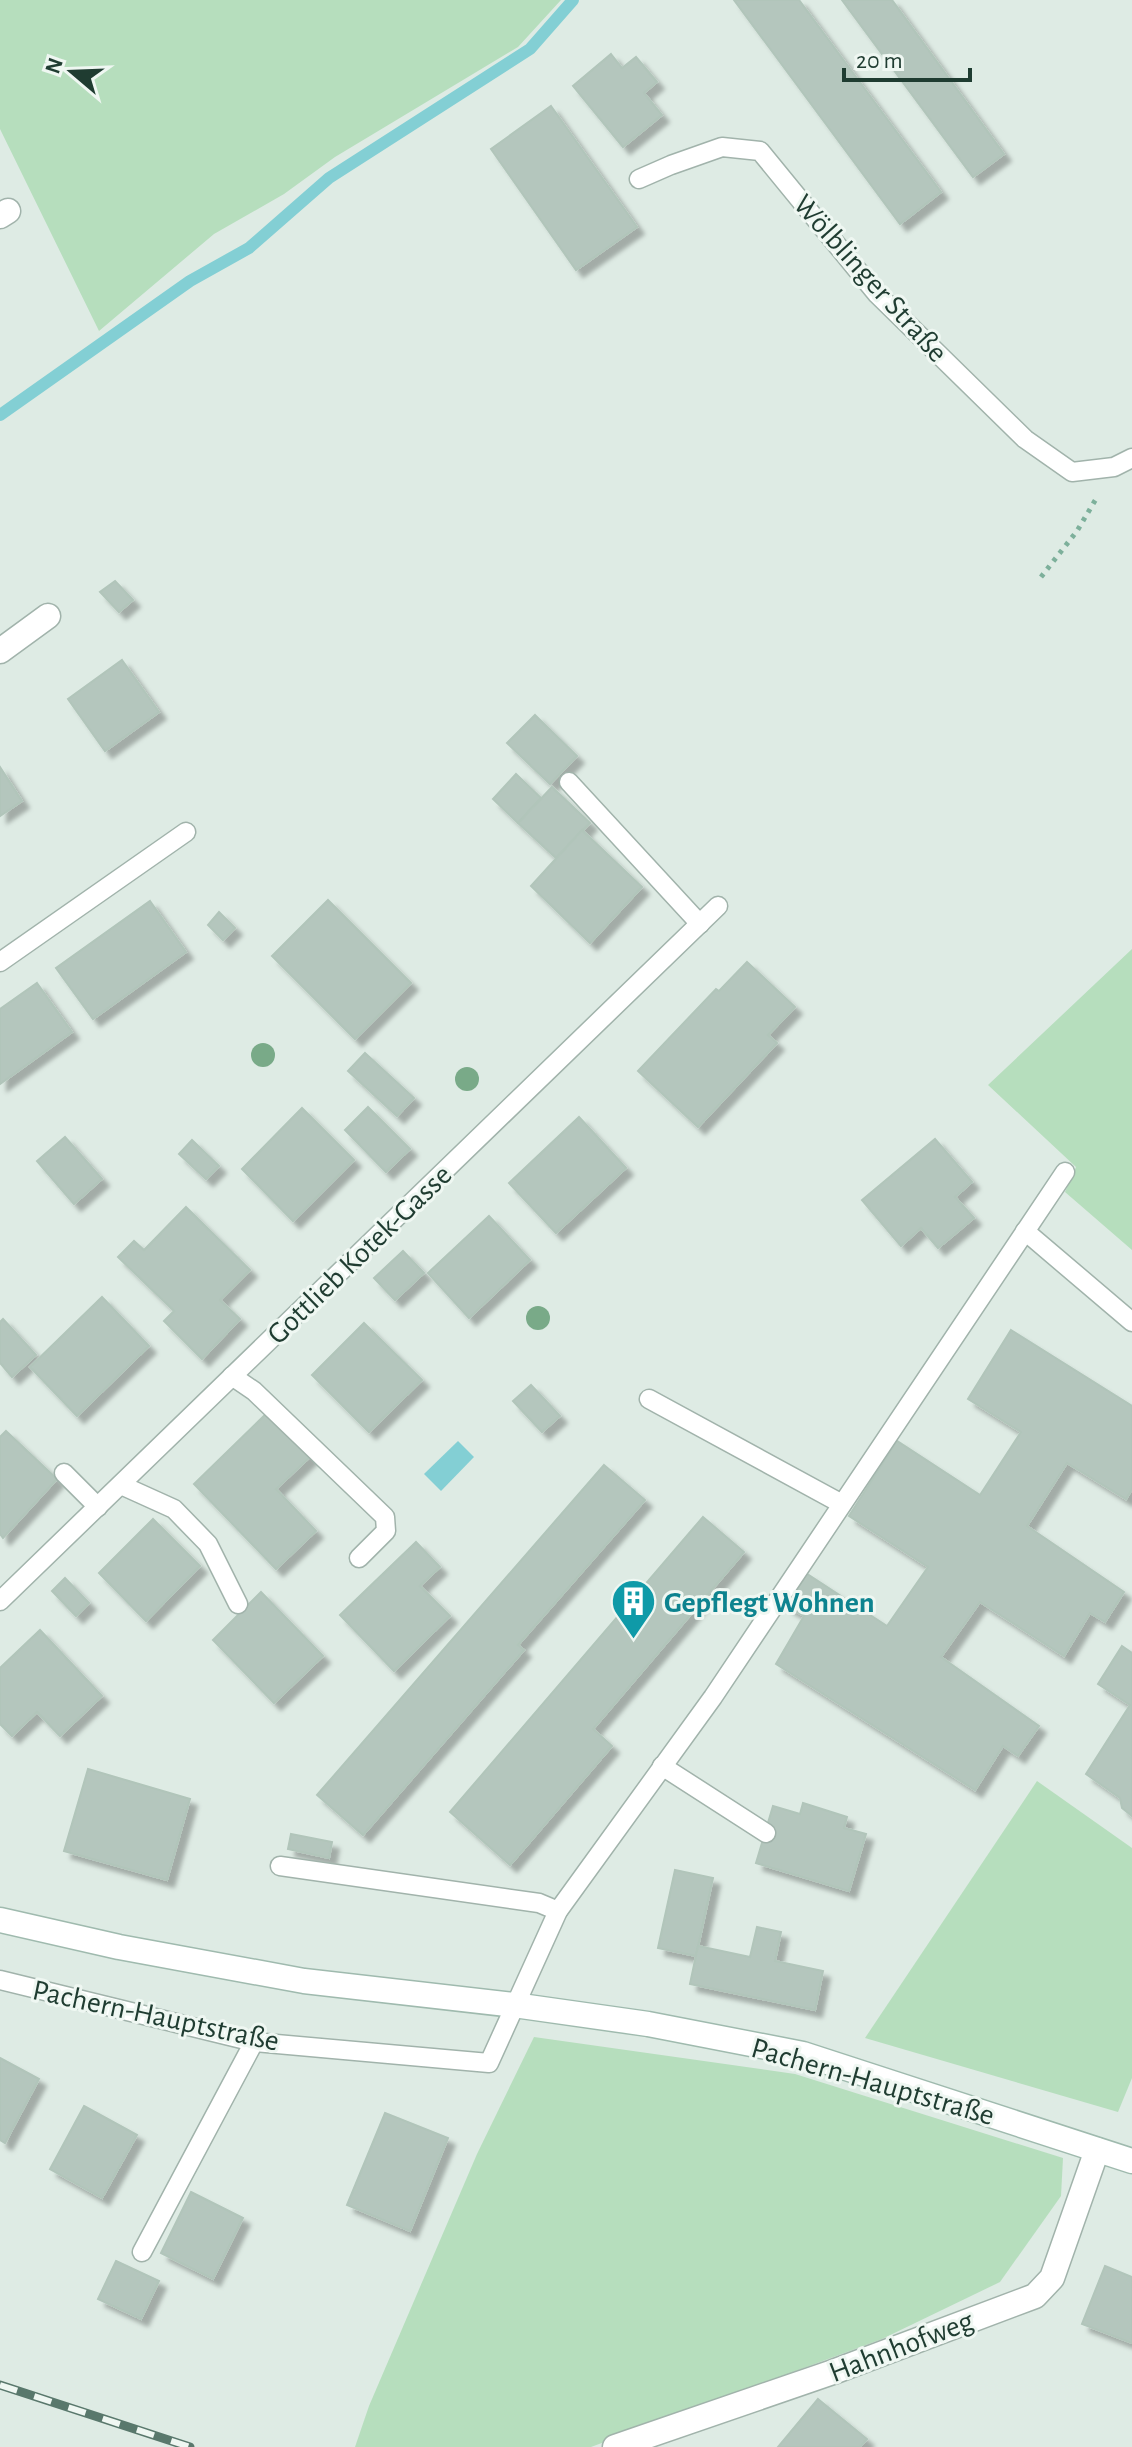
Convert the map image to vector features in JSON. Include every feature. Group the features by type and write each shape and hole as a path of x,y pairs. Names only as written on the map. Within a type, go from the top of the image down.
{"main road":[{"path":"0,651 48,616"},
{"name":"Pachern-Hauptstraße","path":"0,1920 119,1947 304,1981 648,2024 803,2054 1132,2161"},
{"name":"Hahnhofweg","path":"615,2447 833,2372 1035,2296 1052,2278 1097,2150"}],"lane":[{"name":"Wölblinger Straße","path":"639,179 722,147 760,151 877,294 1025,439 1072,472 1114,467 1132,458"},
{"path":"569,782 700,924"},
{"path":"0,962 186,832"},
{"name":"Gottlieb Kotek-Gasse","path":"0,1601 718,906"},
{"path":"514,2005 558,1911 713,1697 1065,1172"},
{"path":"1025,1231 1132,1322"},
{"path":"232,1376 254,1391 385,1517 386,1531 359,1558"},
{"path":"649,1399 842,1504"},
{"path":"64,1473 98,1507"},
{"path":"121,1485 174,1509 208,1544 238,1604"},
{"path":"662,1766 766,1833"},
{"path":"280,1866 539,1903 558,1911"},
{"name":"Pachern-Hauptstraße","path":"0,1980 254,2042 489,2063 514,2005"},
{"path":"142,2252 254,2042"}],"path":[{"path":"1041,577 1077,531 1114,467"}],"green space":[{"path":"0,0 561,0 518,47 335,157 284,194 214,234 99,331 0,129"},
{"path":"1132,949 1132,1250 1065,1192 1076,1167 988,1085"},
{"path":"1037,1781 1132,1848 1132,2078 1118,2112 865,2038"},
{"path":"534,2037 795,2074 1063,2158 1061,2196 1000,2282 882,2339 591,2447 355,2447 369,2406 477,2154"}],"water":[{"path":"458,1441 474,1457 441,1491 424,1474"}],"building":[{"path":"734,0 799,0 941,192 900,224"},
{"path":"842,0 892,0 1004,154 973,177"},
{"path":"611,54 622,68 636,57 657,82 644,93 662,115 623,147 573,86"},
{"path":"551,106 637,227 576,270 491,149"},
{"path":"115,581 133,600 119,612 100,592"},
{"path":"122,660 159,712 105,751 68,699"},
{"path":"535,715 577,756 550,784 507,743"},
{"path":"0,767 22,801 0,816"},
{"path":"516,774 541,798 518,823 493,799"},
{"path":"552,787 590,823 556,858 518,823"},
{"path":"582,830 642,887 590,943 531,886"},
{"path":"328,900 411,983 355,1039 272,956"},
{"path":"150,901 186,952 93,1019 56,968"},
{"path":"219,912 235,928 223,940 208,925"},
{"path":"747,962 795,1007 768,1035 777,1043 698,1127 638,1071 716,989 719,991"},
{"path":"37,983 72,1032 0,1084 0,1009"},
{"path":"365,1053 414,1098 397,1116 348,1071"},
{"path":"368,1107 410,1149 386,1172 345,1130"},
{"path":"302,1108 354,1160 293,1221 242,1169"},
{"path":"579,1117 626,1168 556,1233 509,1183"},
{"path":"65,1137 102,1179 74,1204 37,1161"},
{"path":"935,1139 972,1182 955,1197 974,1218 938,1248 921,1228 901,1246 862,1200"},
{"path":"192,1140 219,1166 206,1179 179,1154"},
{"path":"186,1207 250,1270 220,1300 240,1319 202,1359 164,1321 174,1311 118,1257 134,1241 144,1250"},
{"path":"489,1216 530,1260 469,1318 428,1273"},
{"path":"403,1251 424,1273 395,1300 374,1278"},
{"path":"102,1297 149,1346 77,1416 30,1367"},
{"path":"3,1319 36,1355 12,1377 0,1363 0,1322"},
{"path":"364,1323 422,1380 369,1432 312,1375"},
{"path":"1011,1330 1132,1406 1132,1489 1126,1499 1067,1463 1027,1526 1124,1592 1105,1622 1090,1613 1064,1656 980,1602 941,1657 1039,1726 1018,1756 1003,1746 975,1790 776,1664 804,1616 786,1606 807,1574 887,1626 928,1567 849,1516 897,1441 980,1495 1021,1432 968,1399"},
{"path":"531,1385 560,1416 542,1432 513,1401"},
{"path":"268,1412 311,1456 276,1489 316,1531 276,1569 194,1484"},
{"path":"6,1431 57,1479 3,1538 0,1534 0,1437"},
{"path":"604,1465 645,1500 518,1645 524,1650 363,1835 317,1795"},
{"name":"Gepflegt Wohnen","path":"703,1517 744,1552 593,1729 612,1746 510,1865 450,1812"},
{"path":"153,1519 200,1566 146,1621 99,1573"},
{"path":"416,1542 440,1567 420,1586 450,1616 394,1671 340,1615"},
{"path":"65,1578 89,1603 76,1616 52,1591"},
{"path":"261,1592 323,1656 274,1703 213,1640"},
{"path":"40,1630 102,1696 60,1736 37,1712 12,1736 0,1724 0,1668"},
{"path":"1122,1646 1132,1653 1132,1816 1122,1808 1120,1798 1086,1774 1130,1705 1098,1684"},
{"path":"88,1769 190,1799 167,1880 64,1851"},
{"path":"803,1803 847,1817 844,1828 866,1834 849,1891 756,1863 773,1806 800,1814"},
{"path":"291,1834 332,1842 329,1858 288,1849"},
{"path":"675,1870 713,1878 696,1956 658,1948"},
{"path":"757,1927 781,1932 775,1961 823,1971 815,2010 690,1984 698,1946 750,1957"},
{"path":"0,2058 39,2079 5,2143 0,2140"},
{"path":"84,2106 137,2135 102,2198 50,2169"},
{"path":"385,2113 448,2138 410,2231 347,2205"},
{"path":"191,2192 243,2218 213,2279 161,2253"},
{"path":"116,2261 159,2281 141,2319 98,2299"},
{"path":"1105,2266 1132,2277 1132,2343 1082,2324"},
{"path":"818,2399 867,2439 860,2447 778,2447"}],"waterway":[{"path":"0,415 190,281 249,248 329,178 530,49 573,0"}],"railway":[{"path":"0,2385 190,2447"}],"place":[{"name":"Gepflegt Wohnen","path":"633,1641"}]}
